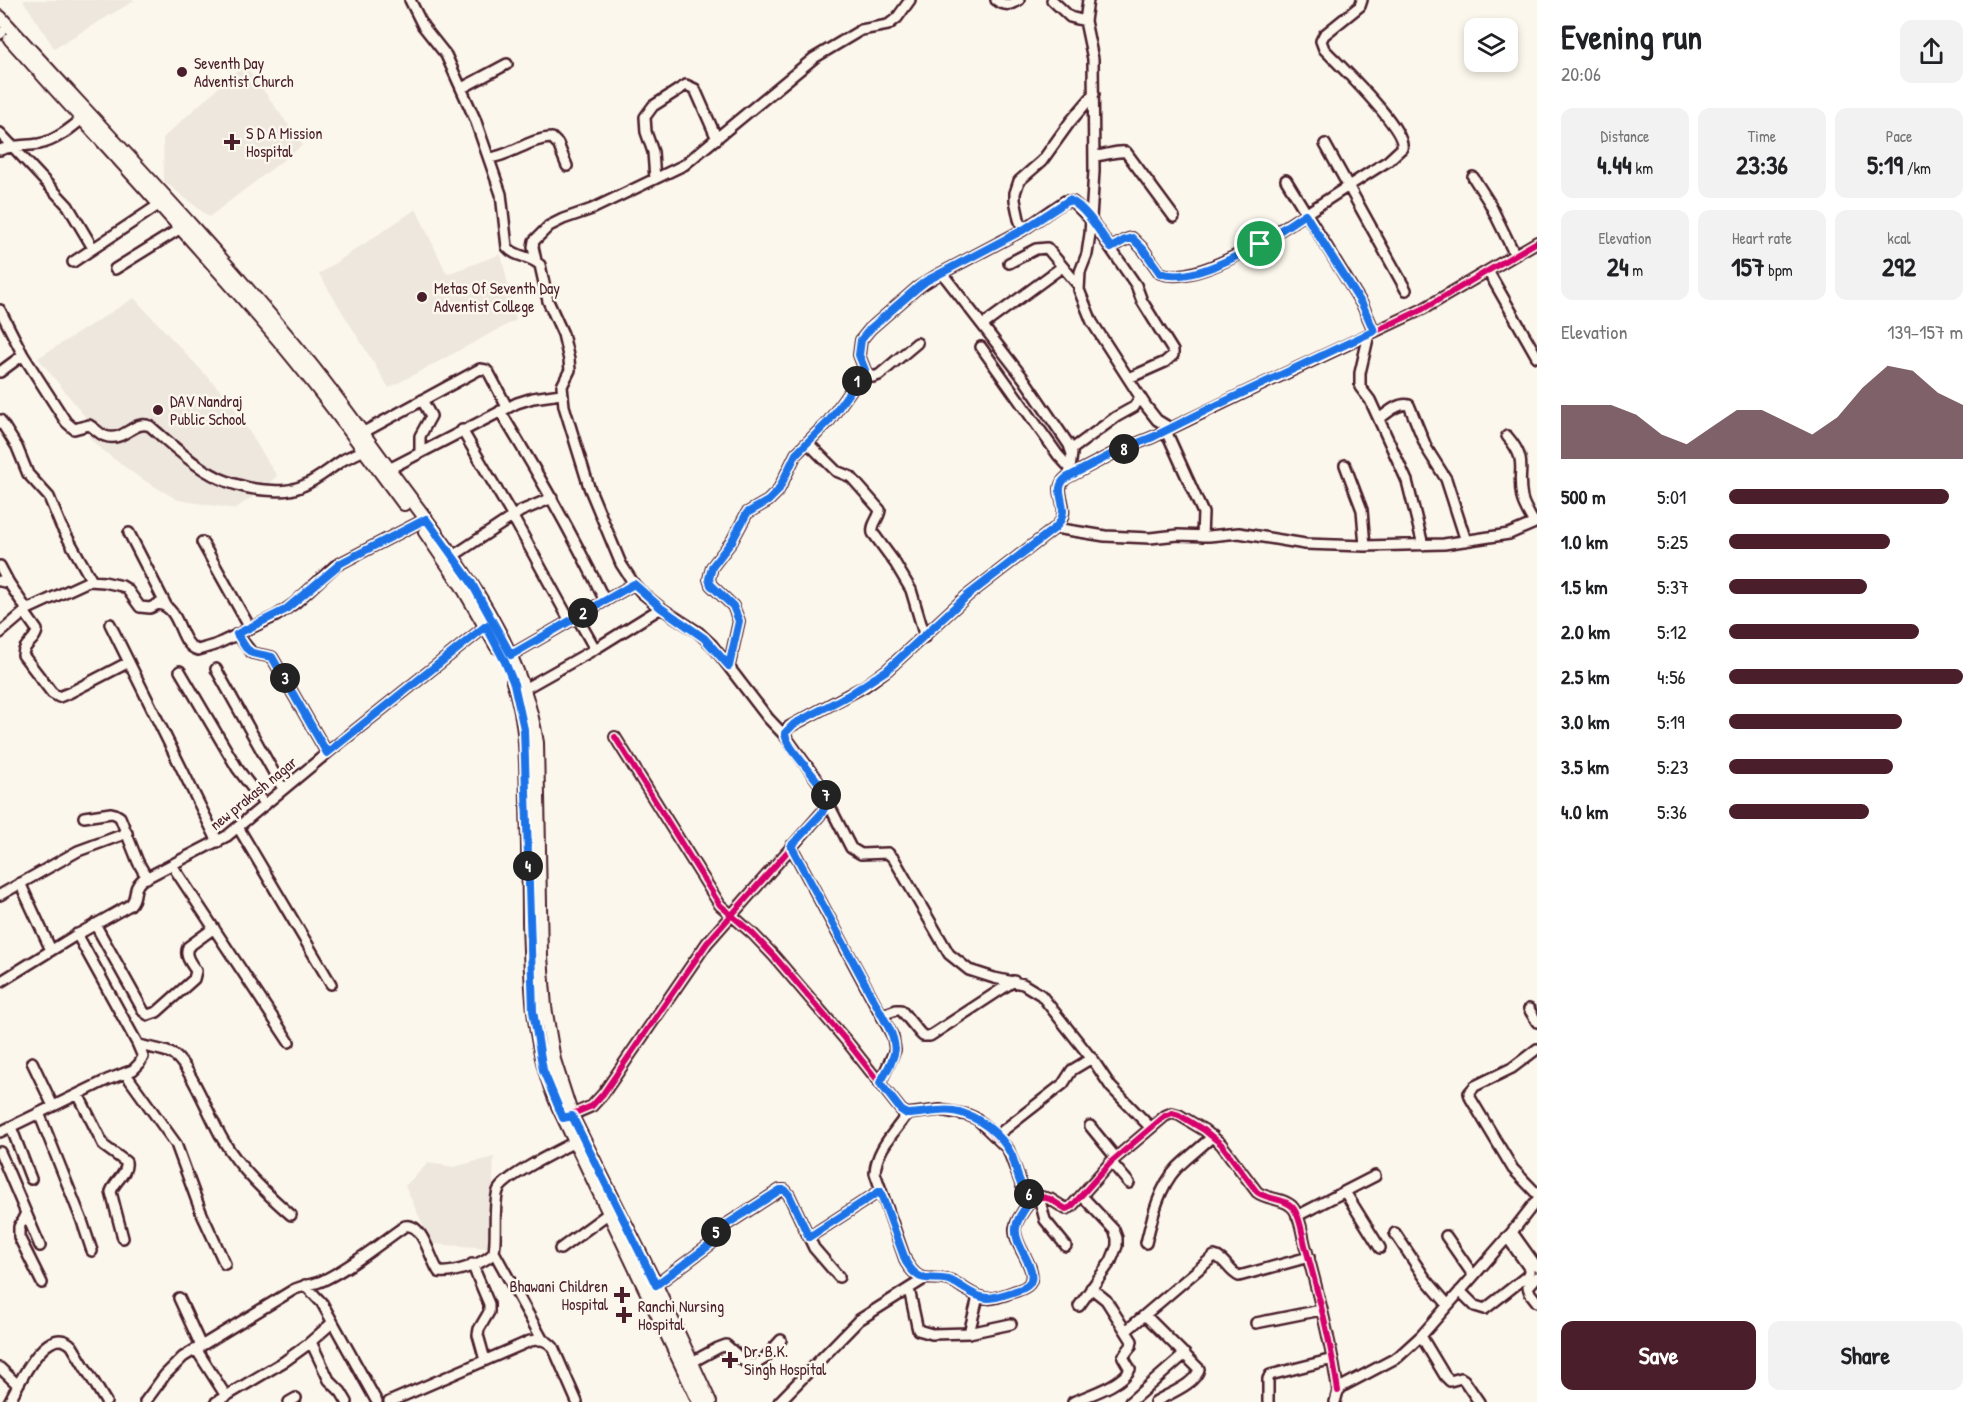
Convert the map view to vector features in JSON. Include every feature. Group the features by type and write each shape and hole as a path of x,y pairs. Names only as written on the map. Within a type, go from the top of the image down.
{"main road":[{"path":"0,17 99,123 274,320 310,364 389,469 462,586 505,662 514,684 524,729 533,1011 543,1070 656,1285 710,1402"},
{"path":"1,31 160,204 267,325 364,450 453,556 480,597 511,655 532,715 537,743 541,957 545,1007 554,1060 568,1117"},
{"path":"579,1140 609,1213 699,1402"}],"street":[{"path":"410,0 423,26 446,55 462,88 489,158 503,204 507,247 515,254 536,261 540,265 548,301 563,334 568,353 570,370 562,386 561,394 576,451 621,564 634,584 661,608 704,638 729,666 768,718 786,737 822,788 851,848 861,854 888,853 894,859 949,954 969,970 1033,988 1092,1058 1111,1087 1151,1128"},
{"path":"536,261 534,241 549,226 585,212 689,162 814,58 861,30 882,27 893,22 910,0"},
{"path":"996,0 1004,4 1015,3 1019,0"},
{"path":"1052,0 1070,17 1085,21"},
{"path":"1088,0 1085,21 1092,51 1094,156 1089,246 1080,272 1079,286 1092,322 1140,397 1157,420 1168,429 1203,513 1202,536"},
{"path":"1111,248 1132,238 1160,273 1169,276 1212,266 1243,253 1388,161 1402,148 1404,144 1388,117 1324,49 1321,41 1360,6 1362,0"},
{"path":"462,88 507,64"},
{"path":"655,179 653,152 645,125 645,117 653,106 686,85 692,86 717,139"},
{"path":"1023,230 1015,200 1019,181 1042,161 1094,94"},
{"path":"0,150 11,146 47,142 82,119"},
{"path":"0,133 69,206 93,248"},
{"path":"489,158 503,156 544,139 552,138 558,144 567,166"},
{"path":"1325,144 1406,290"},
{"path":"1094,156 1107,156 1118,151 1126,152 1174,217"},
{"path":"1473,177 1489,202 1515,255"},
{"path":"1286,180 1363,306 1372,332 1360,373 1360,387 1370,400 1407,481 1423,545"},
{"path":"917,343 879,375 873,377 865,370 859,355 861,340 865,335 917,288 1023,230 1069,200 1091,220 1111,248 1136,285 1142,301 1173,351 1173,355 1165,363 1129,378"},
{"path":"73,262 160,204"},
{"path":"115,269 181,228"},
{"path":"786,737 785,733 789,727 865,686 887,670 967,596 1055,528 1060,523 1064,510 1059,487 1069,472 1143,442 1423,309 1537,242"},
{"path":"1009,263 1036,249 1045,247 1053,253 1079,286"},
{"path":"983,326 1062,267"},
{"path":"1488,271 1537,357"},
{"path":"942,273 1024,379 1071,450 1069,472"},
{"path":"0,310 23,355 70,427 78,429 89,425 110,437 123,435 145,424 186,458 229,484 261,490 295,489 310,483 343,460 364,450"},
{"path":"981,347 1069,472"},
{"path":"0,372 23,355"},
{"path":"362,433 480,369 486,370 504,409 580,549 605,601"},
{"path":"729,666 739,621 733,606 711,585 710,573 732,541 747,513 768,501 778,491 792,459 829,421 865,370"},
{"path":"389,469 525,399 561,394"},
{"path":"1071,450 1116,417 1134,407 1140,397"},
{"path":"420,452 420,435 431,416 422,400"},
{"path":"1378,419 1400,405 1409,405 1427,450 1446,479 1466,541"},
{"path":"0,420 17,447 28,474 49,497 64,532 92,581"},
{"path":"462,430 574,619 596,649"},
{"path":"1055,528 1105,536 1150,538 1239,533 1305,544 1365,546 1423,545 1509,534 1536,523 1525,507 1522,497 1520,453 1507,436"},
{"path":"808,443 836,471 851,477 878,507 880,513 875,520 873,533 911,590 925,637"},
{"path":"1345,465 1362,510 1365,546"},
{"path":"453,556 513,517 552,498"},
{"path":"129,533 167,607 194,650 203,649 285,610 335,566 422,521"},
{"path":"202,542 250,628"},
{"path":"0,566 5,582 23,604 37,630 34,638 25,646 24,655 52,693 58,697 69,693 129,662"},
{"path":"0,633 27,611 83,582 92,581 122,586 141,607 150,608 158,604 167,607"},
{"path":"511,655 634,584"},
{"path":"524,689 596,649 661,608"},
{"path":"110,624 218,842"},
{"name":"new prakash nagar","path":"147,878 218,842 486,626"},
{"path":"237,634 252,653 272,657 327,753"},
{"path":"216,669 283,789"},
{"path":"180,671 237,768 265,804"},
{"path":"615,737 720,905 774,956 901,1110 907,1114 940,1110 968,1114 977,1119 1008,1149 1023,1188 1068,1209 1114,1160 1164,1116 1172,1113 1213,1136 1228,1151 1257,1192 1265,1197 1289,1204 1295,1210 1309,1257 1333,1359 1338,1391 1335,1402"},
{"path":"568,1117 592,1106 603,1094 702,950 821,814 828,801"},
{"path":"0,982 77,934 130,905 134,901 136,886 147,878 138,862 123,821 115,813 84,817"},
{"path":"238,827 331,984"},
{"path":"0,894 78,851 127,833"},
{"path":"791,846 893,1037 896,1050 880,1083"},
{"path":"172,865 289,1042"},
{"path":"20,883 51,950"},
{"path":"95,924 144,1012 148,1015 157,1012 194,979 196,971 186,951 188,947 214,928"},
{"path":"0,1132 125,1073 139,1064 143,1057 139,1045 77,934"},
{"path":"882,1015 896,1010 901,1011 923,1036 930,1036 1014,981"},
{"path":"1529,1009 1537,1022"},
{"path":"139,1045 171,1053 180,1060 234,1158 258,1186 291,1215"},
{"path":"1537,1049 1512,1068 1475,1086 1469,1093 1470,1099 1513,1169 1537,1194"},
{"path":"996,1136 1063,1084 1072,1070 1092,1058"},
{"path":"32,1062 53,1106"},
{"path":"125,1073 176,1144 201,1212 225,1264"},
{"path":"78,1094 104,1146 126,1162 126,1170 111,1192 123,1238"},
{"path":"39,1113 92,1251"},
{"path":"907,1114 878,1157 875,1173 906,1262 915,1275 924,1279 951,1281 978,1297 986,1299 996,1298 1026,1287 1030,1283 1032,1271 1017,1240 1016,1227 1036,1196"},
{"path":"1090,1126 1129,1183"},
{"path":"11,1127 31,1179"},
{"path":"1146,1243 1153,1216 1168,1179 1213,1136"},
{"path":"542,1340 494,1252 498,1194 502,1185 513,1176 579,1140"},
{"path":"0,1152 40,1246"},
{"path":"1297,1216 1375,1176"},
{"path":"656,1285 711,1244 718,1230 780,1190 785,1190 789,1195 818,1254 839,1277"},
{"path":"809,1237 880,1191"},
{"path":"1345,1192 1380,1248"},
{"path":"1036,1196 1045,1220 1066,1246"},
{"path":"1079,1306 1117,1246 1114,1230 1082,1196"},
{"path":"1338,1391 1343,1386 1398,1357 1421,1336 1510,1235 1537,1200"},
{"path":"560,1249 609,1213"},
{"path":"26,1214 19,1227 19,1237 42,1283"},
{"path":"151,1400 174,1365 199,1347 293,1290 337,1273 405,1226 415,1227 439,1272 450,1272 487,1259 494,1252"},
{"path":"1395,1233 1425,1278 1448,1305"},
{"path":"1510,1235 1537,1267"},
{"path":"1460,1291 1475,1306 1485,1309 1527,1276 1529,1268 1510,1235"},
{"path":"1446,1236 1473,1275"},
{"path":"1126,1331 1214,1256 1220,1258 1232,1272 1239,1275 1309,1257"},
{"path":"472,1264 489,1304 489,1312 478,1329 485,1360"},
{"path":"1537,1277 1528,1287 1537,1302"},
{"path":"779,1402 852,1326 924,1279"},
{"path":"305,1285 322,1304 377,1402"},
{"path":"909,1288 918,1330 932,1334 969,1333 1011,1324"},
{"path":"1073,1402 1085,1400 1113,1384 1129,1372 1130,1367 1123,1358 1132,1342 1106,1300 1091,1288"},
{"path":"969,1333 978,1297"},
{"path":"179,1298 220,1400 285,1361 332,1323"},
{"path":"1256,1323 1321,1310"},
{"path":"1145,1315 1199,1369 1196,1377 1155,1402"},
{"path":"1421,1336 1444,1376 1449,1381 1461,1378 1464,1380 1479,1402"},
{"path":"9,1402 34,1357 53,1342 61,1339 72,1346 106,1402"},
{"path":"388,1402 408,1399 485,1360 530,1341 542,1340 553,1347 577,1402"},
{"path":"692,1362 726,1345 746,1363 754,1365 764,1359 781,1340"},
{"path":"311,1342 329,1380 346,1402"},
{"path":"1130,1402 1185,1354"},
{"path":"1268,1402 1270,1375 1333,1359"},
{"path":"0,1368 18,1385"}],"shaded area":[{"path":"23,0 134,0 134,1 54,48"},
{"name":"S D A Mission Hospital","path":"244,64 303,145 209,217 164,181 163,138"},
{"name":"Metas Of Seventh Day Adventist College","path":"416,209 447,274 501,254 516,320 389,388 319,274"},
{"name":"DAV Nandraj Public School","path":"134,298 230,401 277,476 235,509 178,500 140,478 110,456 92,441 83,426 87,419 38,358"},
{"path":"494,1157 490,1248 432,1244 405,1186 428,1163 453,1167"}],"cycle path":[{"path":"563,1118 592,1106 603,1094 707,943 825,809 827,801 822,787 786,737 785,733 789,727 865,686 887,670 967,596 1055,528 1063,516 1061,482 1118,451 1153,437 1423,309 1537,242"},
{"path":"615,737 720,905 774,956 849,1044 901,1110 907,1114 940,1110 977,1119 1008,1149 1023,1189 1029,1194 1050,1199 1066,1209 1071,1207 1111,1162 1165,1116 1172,1113 1204,1130 1221,1144 1257,1192 1291,1205 1301,1227 1328,1336 1338,1391"}],"place":[{"name":"Seventh Day Adventist Church","path":"182,72"},
{"name":"S D A Mission Hospital","path":"232,142"},
{"name":"Metas Of Seventh Day Adventist College","path":"422,297"},
{"name":"DAV Nandraj Public School","path":"158,410"},
{"name":"Bhawani Children Hospital","path":"622,1295"},
{"name":"Ranchi Nursing Hospital","path":"624,1315"},
{"name":"Dr. B.K. Singh Hospital","path":"730,1360"}],"route":[{"path":"1069,200 1091,220 1111,248 1132,238 1164,275 1197,271 1260,244 1305,214 1363,306 1374,331 1143,442 1118,451 1066,478 1059,487 1064,510 1063,516 1055,528 967,596 887,670 865,686 789,727 785,733 789,743 822,788 828,801 821,814 791,846 896,1044 892,1060 880,1083 901,1110 907,1114 940,1110 968,1114 984,1125 1008,1149 1023,1188 1034,1196 1016,1227 1017,1240 1032,1271 1030,1283 1026,1287 996,1298 986,1299 978,1297 951,1281 921,1279 915,1275 906,1262 880,1191 809,1237 789,1195 785,1190 780,1190 718,1230 711,1244 656,1285 572,1116 563,1118 543,1070 533,1011 530,969 524,729 514,684 486,626 327,753 272,657 252,653 237,634 285,610 341,563 426,519 471,582 511,655 634,584 661,608 698,632 729,666 739,628 738,614 711,585 709,579 712,567 732,541 747,513 768,501 778,491 792,459 829,421 865,370 859,355 861,340 870,329 926,281 1016,235 1069,200"}]}
